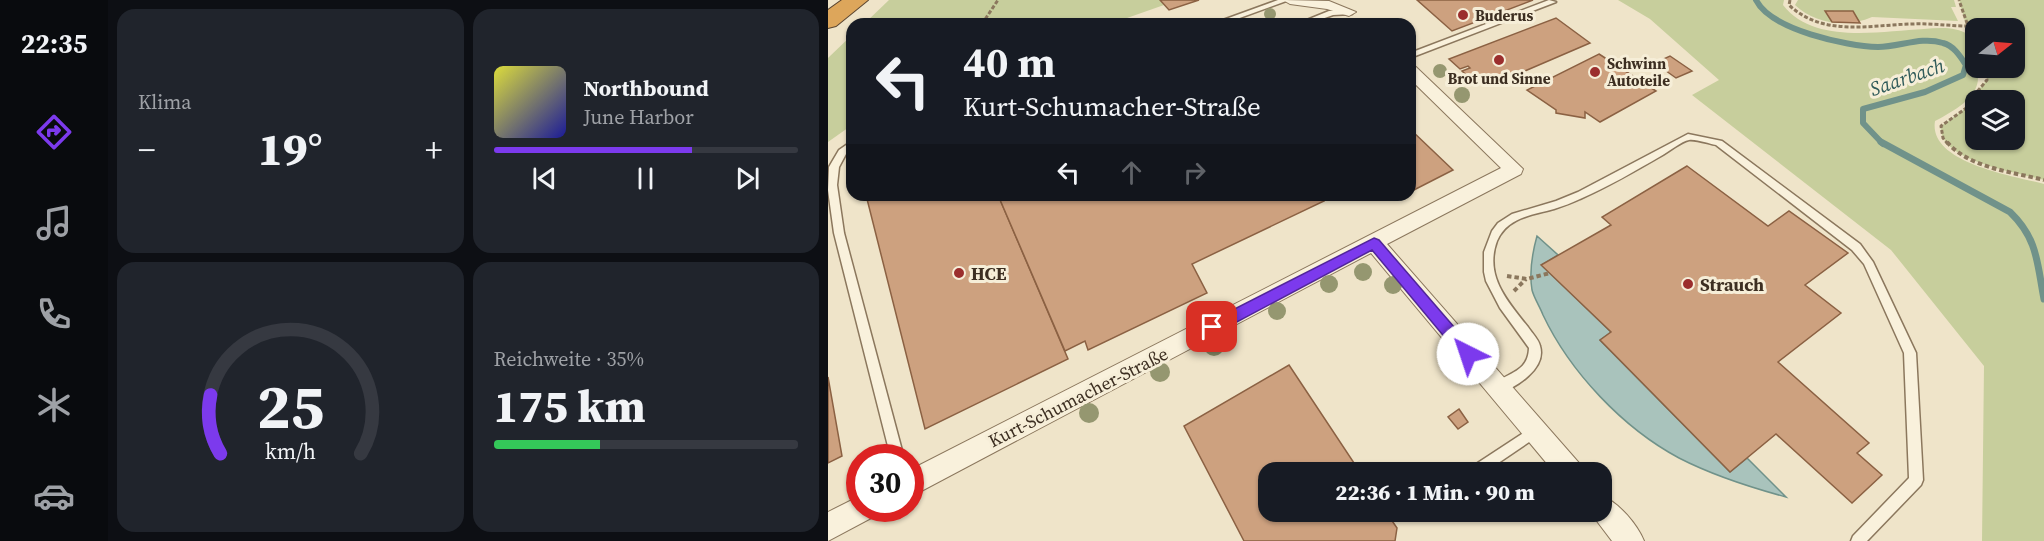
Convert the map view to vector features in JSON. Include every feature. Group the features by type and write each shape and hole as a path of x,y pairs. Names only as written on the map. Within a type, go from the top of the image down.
{"highway":[{"path":"828,19 847,0"},
{"path":"828,19 857,0"}],"street":[{"path":"1290,0 1329,5 1349,12"},
{"path":"1338,0 1356,18"},
{"name":"Kurt-Schumacher-Straße","path":"924,477 1514,169 1416,76"},
{"path":"1374,243 1561,462"},
{"path":"828,527 846,518"},
{"path":"1612,520 1630,541"}],"lane":[{"path":"1233,18 1285,0"},
{"path":"1416,54 1552,2"},
{"path":"1318,18 1332,13 1349,12"},
{"path":"1498,389 1532,366 1536,357 1535,346 1495,290 1489,273 1488,257 1492,239 1499,228 1509,220 1525,213 1565,202 1688,136 1719,143 1856,246 1868,262 1910,353 1916,480 1858,541"},
{"path":"846,149 834,167 832,185 839,234 893,444"},
{"path":"1490,462 1534,432"}],"path":[{"path":"985,18 998,0"},
{"path":"1790,0 1789,5 1795,13 1832,26 1865,27 1874,24 1935,23 1965,26"},
{"path":"1959,0 1965,18"},
{"path":"1987,78 1976,93 1972,104 1941,126 1940,136 1946,144 1965,157 2044,180"},
{"path":"1527,279 1550,273"}],"green space":[{"path":"889,0 1160,0 1164,5 1127,18 870,18"},
{"path":"1618,0 1784,0 1783,5 1796,18 1830,31 1868,33 1947,28 1965,33 1965,78 1978,78 1977,85 1974,90 1965,90 1965,102 1935,121 1936,135 1945,147 1976,165 1994,172 2044,184 2044,541 1982,541 1984,366 1891,250 1692,95 1719,80 1650,19"},
{"path":"1798,0 1954,0 1956,7 1951,7 1958,21 1872,17 1852,22 1832,22 1803,11 1795,5"},
{"path":"1959,0 2044,0 2044,180 1981,163 1952,148 1943,138 1941,126 1965,109 1965,150 2025,150 2025,90 1979,90 1987,78 2025,78 2025,18 1965,18 1965,21"},
{"path":"846,41 846,129 828,142 828,58"}],"water":[{"path":"1537,236 1558,255 1542,265 1611,332 1600,340 1730,472 1747,458 1786,497 1732,480 1679,458 1638,431 1600,397 1554,336 1534,296 1531,270"}],"building":[{"path":"1160,0 1199,0 1169,10"},
{"name":"Buderus","path":"1417,0 1533,0 1452,31"},
{"path":"1825,11 1853,11 1860,23 1832,22"},
{"path":"1556,18 1590,43 1490,86 1482,78 1474,82 1462,71 1470,68 1468,66 1460,69 1449,59"},
{"name":"Schwinn Autoteile","path":"1599,54 1656,91 1600,122 1585,112 1585,118 1556,113 1556,110 1527,90"},
{"path":"1670,56 1692,71 1676,78 1655,63"},
{"path":"1416,135 1453,170 1416,189"},
{"path":"1687,166 1768,226 1789,211 1848,253 1805,285 1841,313 1778,362 1869,443 1857,453 1882,475 1852,503 1776,434 1730,472 1600,340 1611,332 1541,265 1611,225 1602,217"},
{"name":"HCE","path":"868,201 1001,201 1068,359 925,429"},
{"path":"1001,201 1324,201 1192,264 1207,293 1088,350 1085,341 1065,351"},
{"path":"1289,365 1353,462 1258,462 1258,522 1393,522 1397,528 1395,541 1244,541 1184,426"},
{"path":"828,377 842,456 828,463"},
{"path":"1459,409 1468,422 1458,429 1448,417"}],"waterway":[{"name":"Saarbach","path":"1756,0 1764,11 1777,20 1829,40 1878,47 1935,41 1947,44 1956,52 1966,65 1963,75 1925,92 1863,109 1863,123 1881,142"},
{"name":"Saarbach","path":"1881,142 2010,212 2026,232 2035,252 2044,299"}],"place":[{"name":"Buderus","path":"1463,15"},
{"name":"Brot und Sinne","path":"1499,60"},
{"name":"Schwinn Autoteile","path":"1595,72"},
{"name":"HCE","path":"959,273"},
{"name":"Strauch","path":"1688,284"}],"route":[{"path":"1212,327 1374,243 1468,354"}]}
